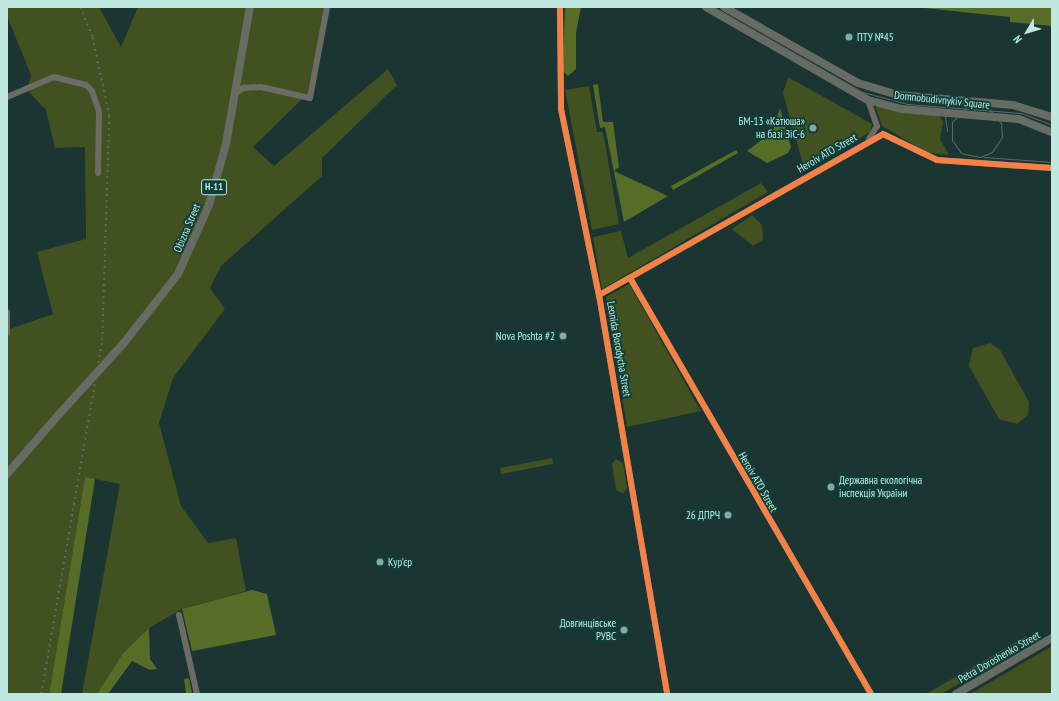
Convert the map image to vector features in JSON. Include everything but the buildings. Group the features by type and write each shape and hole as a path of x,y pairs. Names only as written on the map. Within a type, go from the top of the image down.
{"main road":[{"name":"Obizna Street","path":"7,474 123,344 164,295 189,255 209,205 236,93 250,7"},
{"name":"Domnobudivnykiv Square","path":"706,7 729,22 868,100 902,109 1019,119 1052,132"},
{"name":"Domnobudivnykiv Square","path":"724,7 837,72 884,92 917,98 1013,105 1052,117"},
{"name":"Petra Doroshenko Street","path":"956,694 1052,638"}],"street":[{"path":"236,93 250,87 261,87 310,98 327,7"},
{"name":"Leonida Borodycha Street","path":"560,7 561,109 600,295 667,694"},
{"path":"7,97 54,77 86,85 92,91 99,111 98,174"},
{"path":"868,100 877,126 868,140"},
{"name":"Heroiv ATO Street","path":"600,295 868,140 887,134 937,160 1052,168"},
{"name":"Heroiv ATO Street","path":"630,278 870,694"},
{"path":"7,312 8,332"},
{"path":"179,615 197,694"}],"green space":[{"path":"7,7 99,7 121,47 138,7 327,7 313,93 303,98 253,147 274,166 388,69 397,85 322,158 322,176 221,266 210,288 225,309 173,378 159,423 181,506 208,543 236,538 246,591 182,609 149,628 123,653 97,694 82,694 120,484 85,477 49,694 7,694 7,330 53,314 37,252 86,239 85,147 55,148 46,110 27,90 31,75 7,16"},
{"path":"565,7 581,7 576,33 576,69 568,76 563,71"},
{"path":"915,7 1052,7 1052,26 1010,22 1010,17"},
{"path":"788,77 872,124 870,132 805,171 783,93"},
{"path":"598,84 603,122 613,122 619,167 614,171 668,196 624,222 605,127 600,128 593,85"},
{"path":"589,86 597,132 603,132 619,224 592,230 565,90"},
{"path":"875,105 940,116 943,122 940,139 949,155 928,153 882,126"},
{"path":"780,108 791,147 788,153 767,163 747,151 773,131"},
{"path":"736,150 738,153 673,190 671,186"},
{"path":"761,183 768,192 602,289 593,237 621,231 628,258"},
{"path":"752,215 762,225 763,240 753,246 732,229"},
{"path":"629,284 701,411 627,427 606,297"},
{"path":"990,343 1000,350 1029,402 1028,415 1017,424 999,419 969,366 973,348"},
{"path":"552,458 553,464 501,474 500,468"},
{"path":"616,459 623,463 627,488 623,494 616,490 612,464"},
{"path":"85,477 95,479 61,694 49,694"},
{"path":"252,590 267,594 276,635 192,651 182,609"},
{"path":"149,628 150,659 157,669 150,670 132,661 108,694 97,694 123,653"},
{"path":"1026,636 1030,643 941,694 926,694"},
{"path":"1052,646 1052,694 970,694"},
{"path":"189,678 192,694 186,694 184,679"}],"tram line":[{"path":"713,7 862,92 907,104 1021,113 1052,125"},
{"path":"934,107 945,116 947,131"},
{"path":"966,108 952,122 952,140 961,153 980,157 992,152 1002,137 1001,123 989,109"},
{"path":"984,157 1052,162"}],"railway":[{"path":"41,694 102,340 109,116 92,37 80,7"}],"cycle path":[{"path":"560,7 561,109 599,295 667,694"},
{"path":"599,295 883,134 937,160 1052,168"},
{"path":"630,278 871,694"}],"place":[{"name":"ПТУ №45","path":"849,37"},
{"name":"БМ-13 «Катюша» на базі ЗіС-6","path":"813,128"},
{"name":"Nova Poshta #2","path":"563,336"},
{"name":"Державна екологічна інспекція України","path":"831,487"},
{"name":"26 ДПРЧ","path":"728,515"},
{"name":"Кур'єр","path":"380,562"},
{"name":"Довгинцівське РУВС","path":"624,630"}]}
